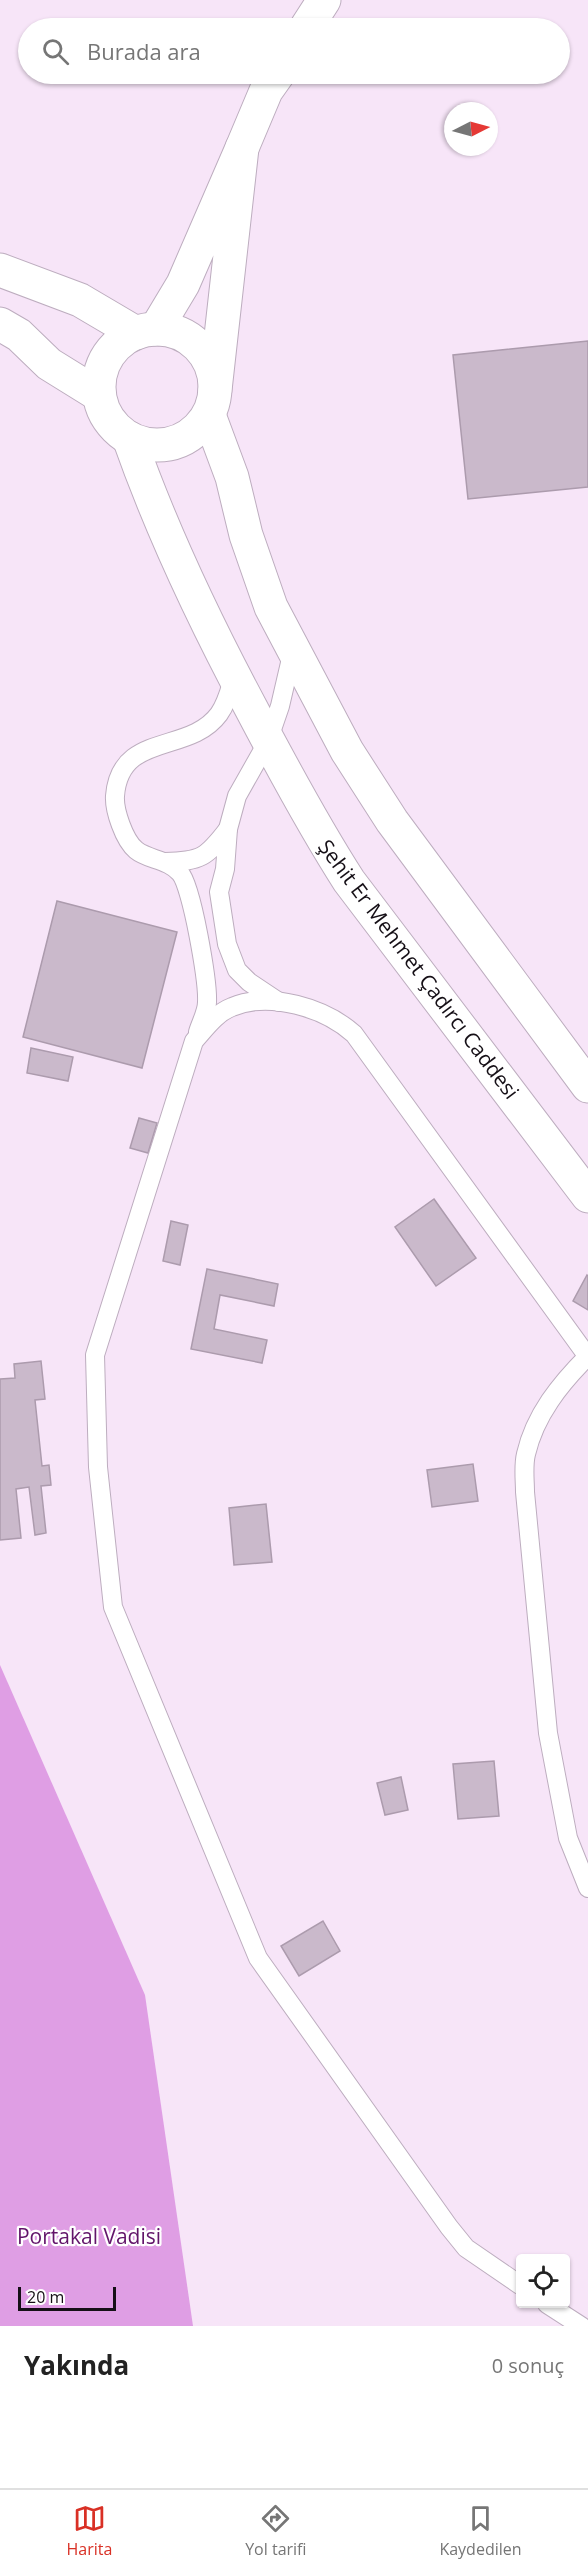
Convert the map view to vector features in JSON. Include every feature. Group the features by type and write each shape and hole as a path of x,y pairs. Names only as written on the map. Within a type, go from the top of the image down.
{"main road":[{"path":"312,18 324,0"},
{"path":"242,148 212,402 197,430 183,440 165,446 146,445 129,438 114,427 104,412 99,395 100,375 107,357 119,343 146,331 183,284 266,91 271,84"},
{"path":"0,270 80,300 146,331 174,332 191,340 205,354 213,371 212,402 246,535 271,607 293,650 347,751 392,821 586,1077"},
{"path":"0,324 19,334 49,364 99,395"},
{"name":"Şehit Er Mehmet Çadırcı Caddesi","path":"129,438 151,502 215,640 321,837 350,882 588,1196"}],"lane":[{"path":"280,1003 249,982 237,970 227,944 219,892 225,869 228,829 237,796 268,741 280,706 293,650"},
{"path":"234,676 219,715 201,731 168,745 148,748 131,758 122,774 115,795 118,817 136,850 165,862 182,874 192,902 207,989 207,1004 95,1355 98,1467 113,1607 258,1958 449,2227 466,2248 516,2282"},
{"path":"165,862 186,861 210,853 228,829"},
{"path":"194,1041 221,1013 232,1006 254,1001 280,1003 315,1010 341,1022 354,1034 588,1357 566,1378 540,1416 525,1456 525,1492 548,1733 568,1838 588,1888"},
{"path":"553,2308 580,2326"}],"green space":[{"name":"Portakal Vadisi","path":"0,1665 145,1995 193,2326 0,2326"}],"building":[{"path":"588,341 588,487 468,499 453,355"},
{"path":"57,901 177,932 142,1068 23,1037"},
{"path":"31,1048 73,1057 68,1081 27,1073"},
{"path":"139,1118 157,1123 148,1153 130,1148"},
{"path":"434,1199 476,1258 436,1286 395,1227"},
{"path":"171,1221 188,1225 180,1265 163,1261"},
{"path":"207,1269 278,1284 274,1306 220,1295 214,1329 267,1340 262,1363 191,1349"},
{"path":"588,1276 588,1310 573,1301"},
{"path":"41,1361 45,1399 35,1400 42,1466 49,1465 51,1485 41,1486 46,1533 35,1535 29,1487 16,1489 21,1538 0,1540 0,1379 15,1378 14,1364"},
{"path":"473,1464 478,1501 432,1507 427,1470"},
{"path":"266,1504 272,1562 234,1565 229,1508"},
{"path":"494,1761 499,1816 458,1819 453,1764"},
{"path":"401,1777 408,1810 385,1815 377,1783"},
{"path":"323,1921 340,1951 299,1976 281,1946"}]}
